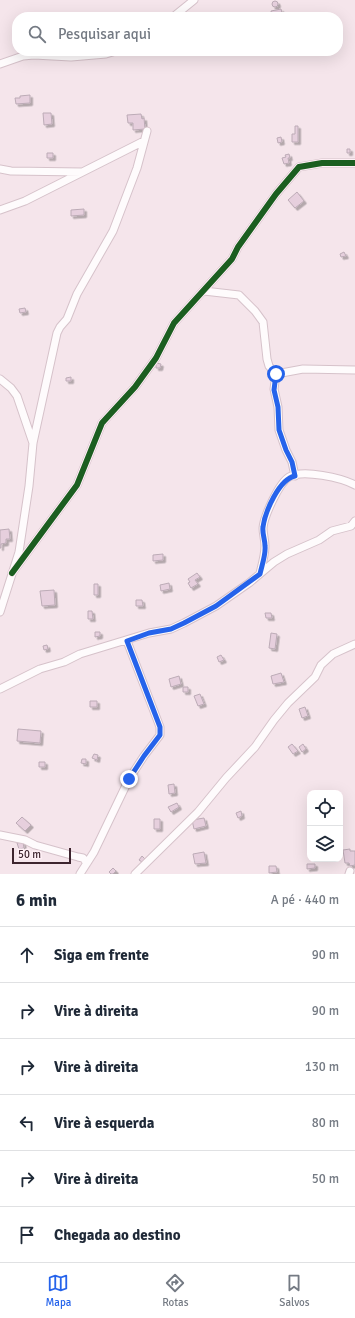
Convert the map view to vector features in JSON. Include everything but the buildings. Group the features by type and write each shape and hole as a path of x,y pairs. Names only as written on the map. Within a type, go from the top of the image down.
{"street":[{"path":"179,12 194,0"},
{"path":"0,64 26,56"},
{"path":"54,56 87,56"},
{"path":"0,612 19,552 29,486 33,443 57,333 67,319 78,294 113,231 138,168 147,131"},
{"path":"0,210 25,201 144,141"},
{"path":"12,573 77,485 102,423 135,387 156,358 174,324 232,259 238,246 276,194 299,167 322,164 355,163"},
{"path":"0,169 11,171 83,172"},
{"path":"204,291 239,295 255,311 263,322 267,359 269,366 276,374 274,390 278,407 279,430 292,462 295,476"},
{"path":"276,374 303,369 355,370"},
{"path":"0,379 11,388 17,396 33,443"},
{"path":"260,574 265,547 263,528 266,514 272,500 290,477 313,475 332,477 347,481 355,486"},
{"path":"0,689 40,670 64,662 80,654 127,641 149,633 171,629 184,623 216,606 274,562 287,554 319,540 332,531 346,529 355,521"},
{"path":"80,874 94,852 129,779 160,735 160,727 127,641"},
{"path":"135,874 198,812 226,778 255,747 288,703 315,677 321,665 333,654 355,644"},
{"path":"0,835 25,840 35,845 83,858 87,863"}],"cycle path":[{"path":"12,573 77,485 102,423 135,387 156,358 174,323 232,259 238,247 276,194 299,167 322,163 355,163"}],"route":[{"path":"129,779 160,735 160,727 127,641 149,633 171,629 184,623 216,606 260,574 265,547 263,528 266,514 272,500 282,486 290,477 295,476 292,462 279,430 278,407 274,390 276,374"}]}
